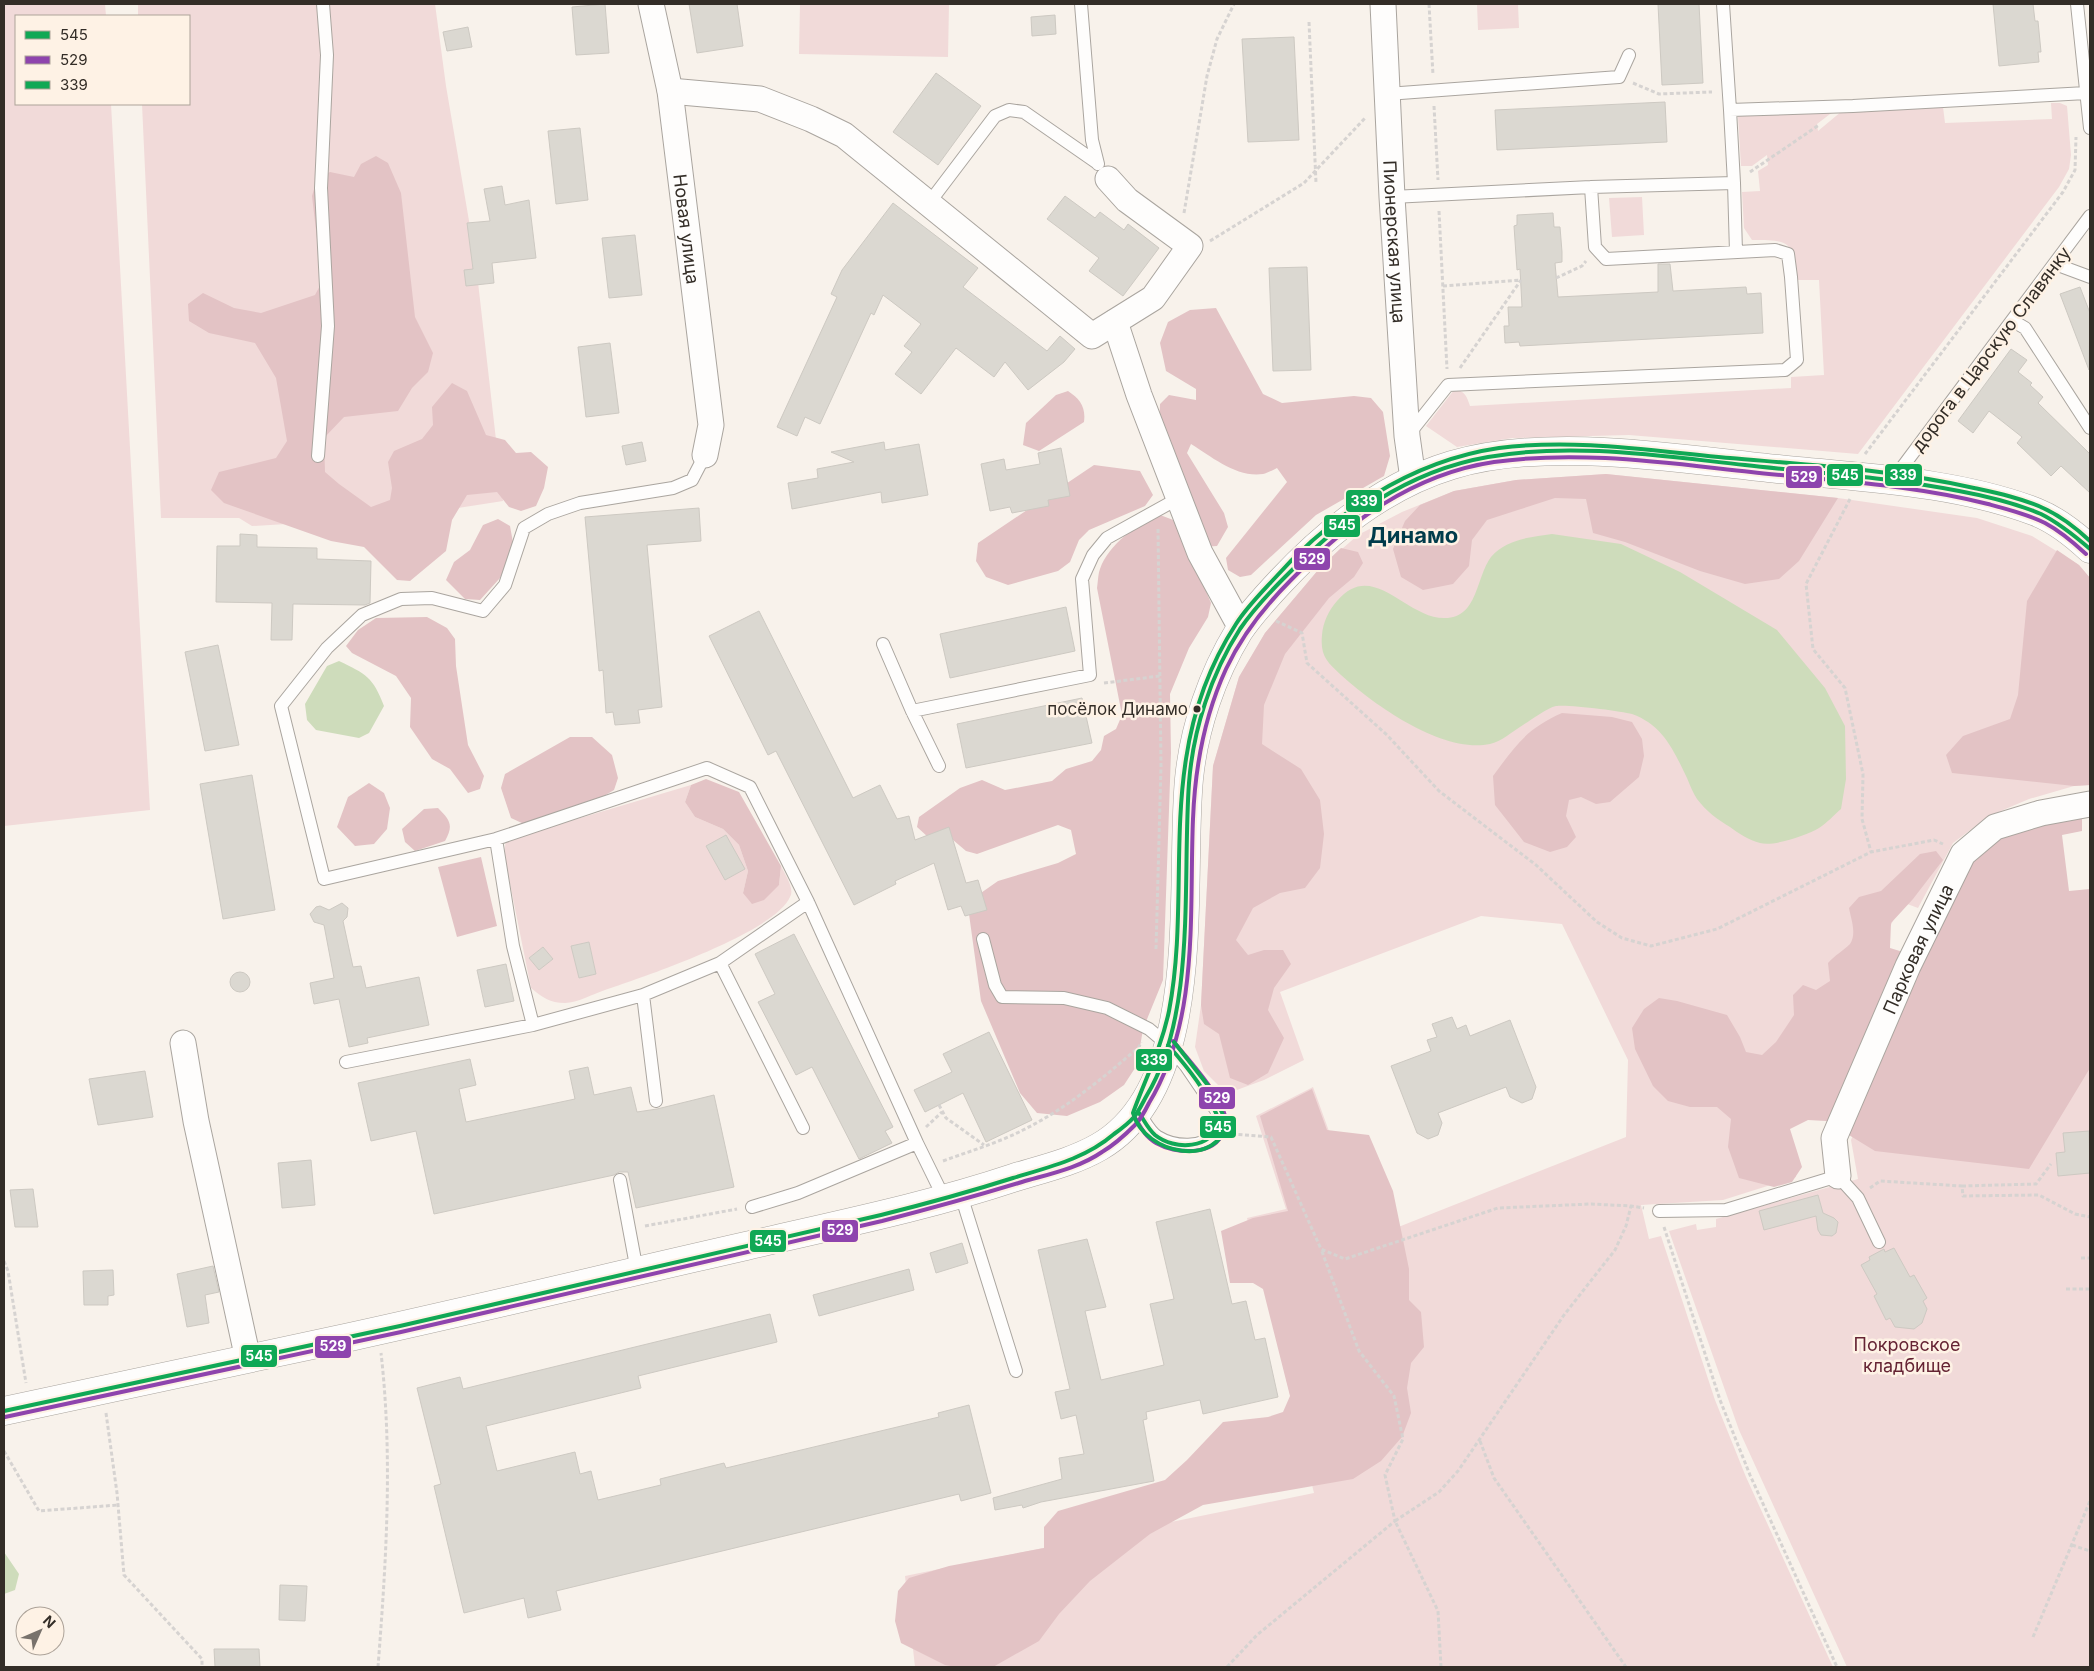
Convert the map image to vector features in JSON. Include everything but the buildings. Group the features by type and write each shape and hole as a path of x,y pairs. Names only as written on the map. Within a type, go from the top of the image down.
{"main road":[{"path":"4,1411 368,1333 953,1197 1079,1157 1104,1144 1128,1126 1139,1112 1161,1067 1158,1037 1175,1018 1182,971 1186,920 1190,777 1200,722 1222,663 1241,628 1257,606 1314,548 1358,512 1413,479 1454,464 1497,455 1557,451 1618,453 1892,480 1957,490 2044,515 2090,549"}],"street":[{"name":"Новая улица","path":"651,4 670,91 711,425 705,455"},
{"name":"Пионерская улица","path":"1383,4 1392,197 1407,436 1413,479"},
{"path":"670,91 760,98 844,135 1092,336 1153,298 1185,242 1127,200 1102,170"},
{"path":"1115,322 1139,395 1169,504 1200,553 1241,628"},
{"name":"Парковая улица","path":"1838,1176 1834,1138 1957,851 1994,827 2040,813 2090,809"},
{"path":"183,1044 196,1121 248,1359"}],"lane":[{"path":"318,456 328,326 321,188 327,55 323,4"},
{"path":"1080,4 1092,140 1102,170"},
{"path":"1722,4 1729,92 1736,252"},
{"path":"2077,4 2080,94 2090,128"},
{"path":"1387,94 1619,77 1629,56"},
{"path":"1730,110 1853,106 2080,94"},
{"path":"929,204 995,116 1009,110 1024,112 1102,170"},
{"path":"1392,197 1591,187 1734,183"},
{"path":"1407,436 1448,385 1785,370 1797,360 1788,254 1775,250 1606,259 1595,247 1591,187"},
{"name":"дорога в Царскую Славянку","path":"1892,480 2090,216"},
{"path":"2055,264 2090,277"},
{"path":"2012,321 2025,328 2090,428"},
{"path":"705,455 692,480 673,488 580,503 548,514 524,528 505,585 483,611 432,598 401,599 362,615 327,648 280,706 324,879 496,839 707,768 750,787 808,902 917,1143 929,1167 953,1197 1016,1371"},
{"path":"912,711 1090,675 1082,579 1093,555 1108,538 1169,504"},
{"path":"883,644 938,766"},
{"path":"496,839 514,946 534,1025"},
{"path":"346,1062 534,1025 644,995 720,963 808,902"},
{"path":"983,939 995,985 1002,997 1064,998 1107,1008 1158,1037 1186,1066 1216,1110 1220,1122 1216,1133 1204,1141 1190,1145 1173,1144 1156,1137 1139,1112"},
{"path":"720,963 803,1128"},
{"path":"644,995 656,1101"},
{"path":"752,1207 798,1193 917,1143"},
{"path":"1659,1212 1726,1210 1838,1176 1858,1198 1879,1242"},
{"path":"620,1180 637,1271"}],"path":[{"path":"1234,4 1217,39 1207,76 1185,242 1210,242 1304,183 1387,94"},
{"path":"1309,22 1316,183"},
{"path":"1619,77 1659,94 1729,92"},
{"path":"1871,852 1862,819 1863,774 1846,688 1813,649 1806,584 1841,513 1855,477 2063,192 2075,170 2080,94"},
{"path":"1758,167 1816,127"},
{"path":"1556,278 1582,266 1595,247"},
{"path":"1443,286 1521,280 1448,385"},
{"path":"1156,958 1161,766 1160,676 1169,504"},
{"path":"1257,606 1280,624 1302,633 1306,663 1387,735 1439,791 1536,865 1597,922 1622,938 1651,946 1718,929 1871,852 1934,840 1957,851"},
{"path":"1090,675 1106,684 1160,676"},
{"path":"929,1167 1022,1131 1074,1099 1139,1047 1158,1037"},
{"path":"939,1105 946,1118 985,1145"},
{"path":"1216,1133 1271,1137 1321,1249 1359,1351 1394,1396 1403,1439 1385,1475 1396,1522 1438,1611 1441,1667"},
{"path":"1858,1198 1880,1181 1962,1186 2036,1184 2051,1164"},
{"path":"1962,1186 1963,1196 2039,1195 2075,1214 2090,1217"},
{"path":"1321,1249 1345,1259 1498,1208 1591,1204 1632,1206 1659,1212 1720,1400 1750,1475 1837,1667"},
{"path":"1227,1667 1257,1635 1396,1522 1439,1492 1458,1472 1564,1315 1615,1250 1626,1226 1632,1206"},
{"path":"629,1229 752,1207"},
{"path":"2081,1258 2090,1258"},
{"path":"4,1261 8,1271 30,1406"},
{"path":"2066,1289 2090,1288"},
{"path":"368,1333 386,1392 387,1544 378,1667"},
{"path":"103,1390 118,1505 124,1574 202,1659 202,1667"},
{"path":"1480,1440 1494,1478 1626,1667"},
{"path":"4,1451 39,1511 118,1505"},
{"path":"2033,1637 2090,1502"},
{"path":"2072,1545 2090,1551"}],"green space":[{"path":"4,4 105,4 106,15 15,15 15,105 111,105 150,810 4,826"},
{"path":"138,4 435,4 446,86 475,256 503,501 400,517 252,526 239,518 161,518 142,105 190,105 190,15 138,15"},
{"path":"800,4 949,4 948,57 799,54"},
{"path":"1477,4 1518,4 1519,28 1478,30"},
{"path":"2051,103 2060,103 2067,106 2071,155 2069,169 2059,187 1858,454 1629,435 1512,438 1457,447 1426,426 1454,390 1458,390 1467,397 1470,406 1791,388 1791,377 1824,375 1819,280 1797,280 1794,257 1787,245 1782,242 1752,240 1744,228 1742,192 1760,191 1758,171 1768,165 1767,155 1752,166 1741,166 1738,116 1834,111 1817,124 1818,131 1842,111 1943,107 1945,123 2052,119"},
{"path":"1642,197 1644,235 1612,237 1609,198"},
{"path":"1606,474 1838,498 1977,518 2032,536 2079,565 2090,578 2090,785 2074,786 2029,799 1989,816 1953,843 1918,908 1902,902 1878,952 1784,1128 1796,1177 1723,1200 1641,1205 1649,1239 1661,1236 1715,1400 1746,1477 1833,1667 915,1667 905,1576 1314,1493 1247,1218 1286,1209 1256,1116 1313,1087 1368,1239 1626,1137 1628,1060 1562,924 1481,916 1280,992 1304,1060 1264,1080 1234,1091 1221,1088 1204,1071 1195,1047 1201,1005 1213,766 1239,677 1265,633 1319,569 1358,535 1402,512 1454,491 1516,480"},
{"path":"691,785 685,802 695,817 723,829 739,845 748,871 743,893 779,885 781,866 787,877 791,893 779,911 760,925 706,952 580,1000 570,1003 555,1002 543,997 531,988 504,854 506,840","holes":["726,835 745,869 725,880 706,846","589,942 596,974 579,978 571,946","543,947 553,959 539,970 529,958"]},
{"name":"Покровское кладбище","path":"2090,952 2090,1665 2089,1667 1847,1667 1739,1430 1669,1231 1696,1224 1697,1230 1716,1227 1716,1219 1858,1179 1851,1140 1919,983"}],"shaded area":[{"path":"376,156 388,163 401,193 415,317 433,353 428,372 412,388 398,411 344,417 324,438 325,472 371,507 390,500 392,488 388,462 394,451 422,439 433,425 432,407 452,383 467,391 486,435 505,440 516,453 531,452 548,467 544,488 536,506 521,511 509,507 497,492 467,495 452,520 446,551 410,581 397,580 364,547 331,541 224,503 211,490 219,472 276,458 287,441 276,378 255,343 209,333 189,321 188,304 203,293 234,308 261,313 315,295 322,282 312,196 317,179 330,172 354,177 361,164"},
{"path":"1216,308 1263,394 1282,403 1354,396 1371,398 1383,412 1390,456 1384,476 1316,515 1251,575 1240,577 1228,570 1226,558 1287,482 1277,468 1263,474 1244,473 1234,470 1191,444 1187,453 1224,513 1228,527 1217,546 1202,547 1159,429 1160,404 1169,395 1196,400 1196,389 1166,371 1160,343 1168,322 1190,310"},
{"path":"1068,391 1081,404 1084,412 1084,422 1039,451 1023,445 1026,423 1056,395"},
{"path":"1094,465 1140,471 1153,495 1145,506 1089,530 1079,540 1070,562 1058,571 1008,585 986,577 976,561 978,543"},
{"path":"1606,474 1838,498 1799,561 1779,579 1745,584 1700,571 1625,542 1593,533 1586,499 1555,498 1487,520 1472,540 1469,566 1453,584 1423,590 1401,577 1393,549 1405,521 1420,505 1454,491 1516,480"},
{"path":"1160,515 1176,521 1211,603 1208,617 1189,648 1170,694 1171,753 1163,980 1143,1029 1137,1065 1124,1085 1100,1102 1067,1116 1037,1113 1020,1093 981,1001 969,914 978,895 998,881 1058,863 1076,854 1071,830 1058,825 977,854 966,851 946,834 928,837 917,827 919,817 960,788 982,780 1005,790 1052,781 1066,769 1092,761 1101,750 1104,736 1116,729 1122,715 1097,588 1099,571 1104,560 1117,543 1133,529"},
{"path":"498,519 510,526 514,548 500,578 480,600 465,599 446,580 454,562 470,550 483,525"},
{"path":"1552,534 1621,544 1680,572 1777,630 1825,688 1845,726 1846,779 1841,809 1822,826 1807,834 1782,842 1760,843 1741,834 1704,807 1696,797 1677,758 1660,732 1643,719 1632,714 1594,708 1556,706 1494,743 1471,745 1452,742 1431,734 1390,713 1355,687 1325,658 1322,642 1325,621 1337,601 1350,589 1364,586 1377,588 1431,616 1445,618 1456,616 1470,604 1486,565 1497,551 1519,540"},
{"path":"1341,548 1358,552 1363,563 1354,577 1329,598 1285,654 1264,705 1262,744 1301,769 1320,800 1324,834 1320,868 1305,888 1280,893 1253,908 1236,940 1248,955 1264,950 1283,950 1291,964 1274,988 1268,1010 1284,1038 1268,1073 1248,1085 1230,1078 1219,1034 1204,1024 1201,1005 1213,766 1239,677 1265,633 1319,569"},
{"path":"2057,550 2079,565 2090,578 2090,785 2074,786 1952,773 1946,755 1963,736 2010,719 2018,695 2027,601"},
{"path":"427,617 447,628 455,639 456,666 468,745 484,776 480,789 468,793 450,769 432,759 410,727 411,698 396,676 352,653 346,646 358,630 376,618"},
{"path":"339,661 356,669 372,682 384,706 369,733 359,738 316,730 307,720 305,704 327,666"},
{"path":"1562,713 1612,717 1632,722 1642,739 1644,756 1639,777 1610,802 1596,804 1581,797 1569,800 1566,816 1576,837 1567,847 1550,852 1524,842 1495,805 1493,776 1508,755 1530,732"},
{"path":"570,737 592,737 612,755 618,778 614,790 604,796 524,824 511,818 501,788 505,774"},
{"path":"706,779 739,792 781,866 779,885 764,900 752,904 743,893 748,871 739,845 723,829 695,817 685,802 691,785"},
{"path":"369,783 384,793 390,808 387,829 374,844 355,846 337,827 348,797"},
{"path":"438,808 448,819 450,827 445,841 415,851 405,842 402,829 424,809"},
{"path":"2082,812 2082,831 2062,835 2069,891 2090,889 2090,1068 2029,1169 1875,1151 1826,1121 1808,1120 1790,1129 1802,1167 1792,1182 1774,1187 1739,1178 1728,1147 1731,1119 1717,1107 1690,1107 1668,1101 1653,1086 1635,1049 1632,1028 1644,1009 1659,998 1727,1015 1740,1037 1746,1052 1762,1055 1776,1042 1794,1015 1793,995 1803,985 1816,990 1830,981 1828,963 1850,944 1852,940 1853,926 1849,908 1859,897 1881,891 1920,854 1936,851 1943,860 1913,899 1891,923 1890,948 1903,952 1976,848 2007,835"},
{"path":"481,857 497,926 457,937 438,867"},
{"path":"1312,1089 1327,1130 1369,1135 1393,1191 1409,1269 1409,1300 1421,1312 1424,1347 1411,1363 1407,1388 1411,1413 1402,1437 1381,1461 1353,1479 1203,1505 1150,1534 1090,1581 1059,1614 1039,1641 993,1667 956,1667 945,1665 901,1643 895,1621 898,1591 909,1578 949,1566 1044,1548 1044,1527 1058,1511 1165,1480 1223,1422 1268,1417 1283,1412 1290,1396 1263,1289 1253,1283 1230,1283 1221,1231 1253,1218 1288,1211 1260,1116"},
{"path":"4,1552 19,1574 15,1590 4,1594"}],"transit line":[{"name":"339","path":"1174,1042 1210,1088 1226,1121 1221,1136 1211,1146 1198,1150 1182,1151 1166,1147 1152,1139 1140,1128 1133,1113 1166,1025 1174,980 1177,948 1182,790 1189,741 1198,706 1218,655 1240,618 1258,596 1321,533 1375,494 1404,478 1434,465 1466,455 1499,448 1557,444 1643,449 1883,472 1974,488 2035,504 2068,523 2090,541"},
{"name":"545","path":"4,1411 400,1326 881,1215 964,1193 1053,1166 1079,1156 1103,1143 1130,1121 1139,1109 1163,1062 1174,1025 1184,944 1187,820 1191,763 1199,723 1220,665 1250,615 1306,556 1352,517 1377,500 1430,474 1458,464 1488,457 1552,451 1585,451 1649,455 1879,479 1969,493 2021,506 2054,521 2090,549"},
{"name":"529","path":"5,1417 401,1332 882,1221 1064,1170 1093,1158 1128,1132 1143,1115 1165,1071 1177,1036 1189,965 1193,819 1196,780 1206,724 1226,669 1246,633 1263,611 1312,559 1358,521 1383,504 1436,477 1464,468 1494,462 1558,457 1623,459 1900,487 1959,497 2017,512 2051,526 2086,554"},
{"name":"529","path":"1134,1116 1149,1138 1164,1147 1183,1151 1203,1149 1212,1145 1224,1131 1226,1120 1212,1089 1173,1041"},
{"name":"545","path":"1139,1113 1155,1135 1172,1144 1192,1145 1201,1142 1209,1138 1216,1131 1220,1122 1210,1101 1168,1045"}],"place":[{"name":"посёлок Динамо","path":"1197,709"}],"district":[{"name":"Динамо","path":"1413,535"}]}
